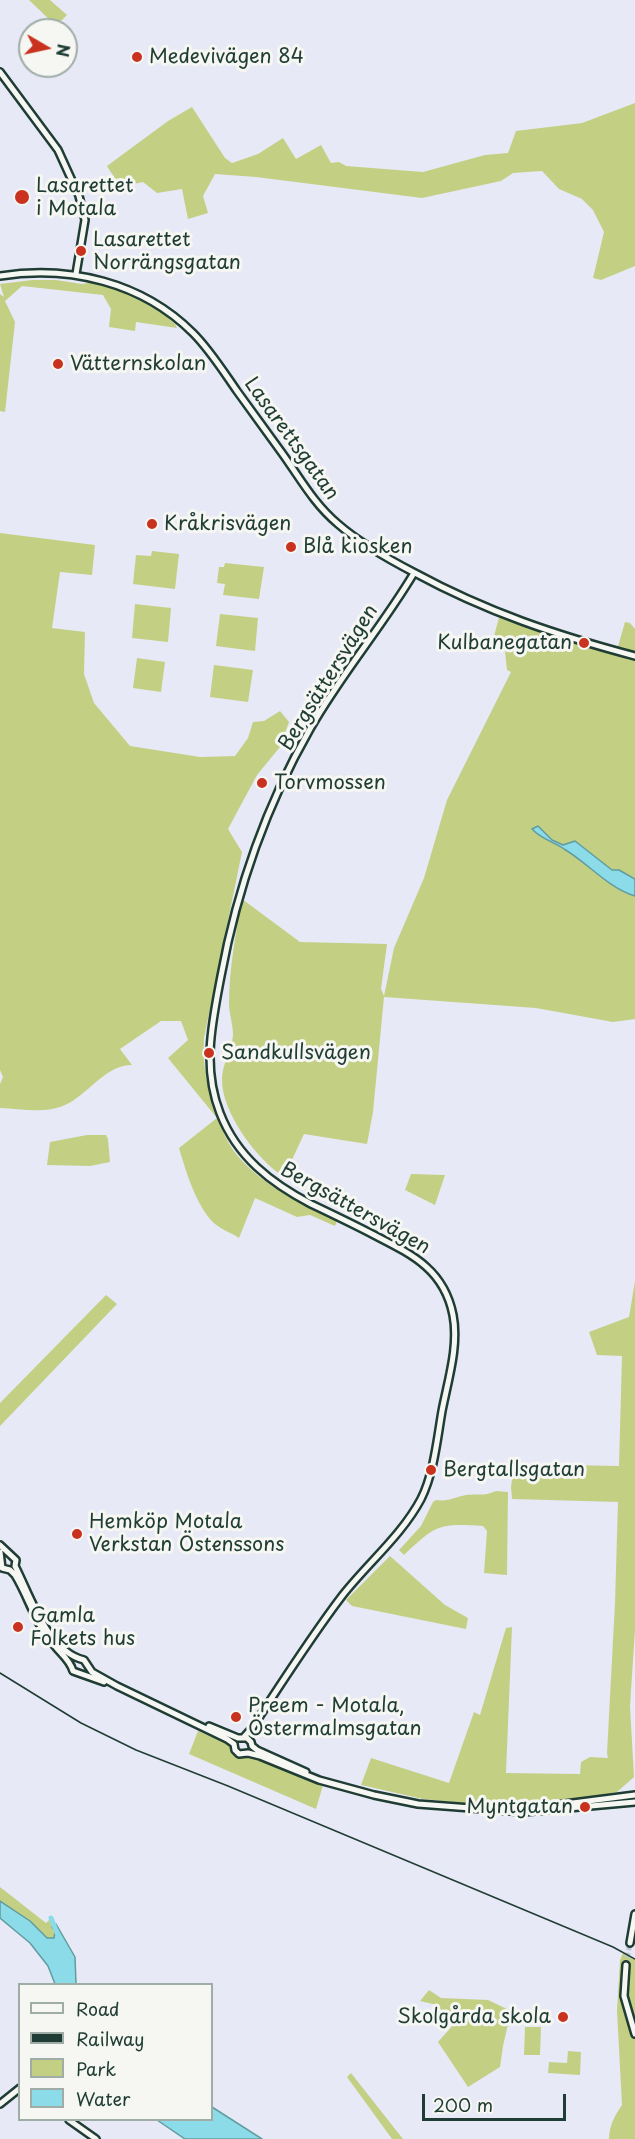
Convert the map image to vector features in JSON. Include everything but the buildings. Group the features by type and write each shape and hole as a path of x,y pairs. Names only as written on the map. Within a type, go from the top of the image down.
{"street":[{"path":"0,72 58,150 79,196 85,220 76,274"},
{"name":"Lasarettsgatan","path":"0,276 40,272 76,274 102,280 131,291 163,309 184,325 212,355 307,491 321,508 347,532 414,573 474,603 569,639 635,656"},
{"name":"Bergsättersvägen","path":"244,1738 335,1605 401,1528 422,1496 433,1461 454,1349 455,1330 451,1308 445,1291 432,1272 413,1255 288,1192 257,1169 239,1147 223,1119 214,1095 209,1065 211,1029 231,927 245,873 267,816 316,718 414,573"},
{"path":"0,1545 16,1560 13,1568 32,1612 45,1634 75,1672 117,1686"},
{"path":"10,1555 1,1555 3,1568 13,1568"},
{"path":"13,1568 48,1631 63,1649 85,1661 92,1672 117,1686 187,1718 234,1744 238,1753 242,1755 248,1753 338,1785 418,1804 533,1812 635,1802"},
{"path":"72,1666 78,1659"},
{"path":"82,1674 88,1667"},
{"path":"187,1718 244,1738 252,1746 338,1785"},
{"path":"234,1744 244,1738"},
{"path":"248,1753 252,1746"},
{"path":"511,1811 635,1795"},
{"path":"630,1943 635,1914"},
{"path":"626,1965 624,1996 635,2034"},
{"path":"1,2103 18,2090"},
{"path":"70,2121 96,2139"}],"green space":[{"path":"29,0 50,0 67,15 64,18 48,18"},
{"path":"635,103 635,266 601,280 593,278 604,232 593,210 582,199 559,189 542,171 513,173 501,181 422,198 215,174 203,196 208,213 188,219 182,189 157,193 143,182 121,183 107,166 168,121 192,107 225,158 232,163 258,154 283,138 296,159 321,145 331,163 423,172 485,155 508,153 516,131 582,123"},
{"path":"56,280 82,284 94,282 122,291 159,310 177,328 136,322 135,331 109,327 111,309 103,295 22,286 5,301 15,322 5,412 0,411 0,294 4,297 0,284"},
{"path":"0,533 95,545 92,575 60,572 52,628 85,632 84,674 94,703 130,746 200,757 235,756 248,738 253,722 264,721 280,711 289,722 280,747 257,775 228,829 242,852 204,1038 204,1058 206,1075 221,1127 233,1150 259,1176 290,1197 337,1221 335,1226 310,1215 297,1217 255,1198 239,1238 218,1226 209,1217 193,1189 179,1148 217,1118 168,1058 188,1040 181,1021 161,1021 120,1049 132,1065 113,1070 65,1105 41,1110 0,1108 0,1084 3,1077 0,1070"},
{"path":"152,551 179,554 175,589 133,584 136,555 151,556"},
{"path":"225,563 264,567 259,599 223,595 225,584 217,583 219,567 224,567"},
{"path":"135,604 171,608 168,642 132,638"},
{"path":"220,614 258,618 255,651 216,646"},
{"path":"500,614 617,650 625,622 630,623 635,629 635,1019 613,1022 536,1008 384,997 373,1112 367,1144 304,1134 284,1177 263,1160 253,1148 234,1120 223,1092 222,1073 233,1035 229,1007 230,977 242,899 300,942 387,944 381,989 384,996 394,948 424,878 447,800 511,672 507,670 505,651 494,636"},
{"path":"137,658 165,662 161,692 133,688"},
{"path":"214,665 253,670 248,702 210,697"},
{"path":"87,1135 106,1135 110,1162 90,1166 47,1165 50,1142"},
{"path":"411,1174 445,1175 435,1205 405,1190"},
{"path":"635,1281 635,1630 630,1706 634,1777 617,1792 546,1805 504,1807 423,1799 361,1785 371,1758 449,1783 474,1712 480,1715 506,1628 512,1627 506,1773 580,1774 581,1762 590,1757 608,1758 618,1502 512,1499 511,1487 514,1464 619,1466 622,1356 597,1355 589,1332 629,1317"},
{"path":"106,1295 117,1304 0,1426 0,1403"},
{"path":"496,1491 508,1492 507,1575 484,1573 487,1531 483,1526 456,1525 439,1528 424,1537 404,1555 399,1550 421,1526 436,1500"},
{"path":"390,1556 445,1605 468,1618 466,1629 352,1606 346,1600"},
{"path":"198,1731 232,1746 235,1753 240,1756 253,1757 323,1785 316,1809 189,1754"},
{"path":"0,1887 46,1923 51,1918 60,1946 0,1912"},
{"path":"623,1953 635,1960 635,2139 609,2139 613,2121 622,2105 617,2011 620,1960"},
{"path":"429,1990 441,1998 488,2000 511,2011 500,2067 468,2087 438,2042 454,2024 437,2005 420,2001"},
{"path":"525,2027 541,2027 540,2055 524,2055"},
{"path":"568,2051 581,2052 580,2075 548,2073 549,2062 567,2063"},
{"path":"351,2073 403,2139 392,2139 347,2077"}],"water":[{"path":"538,826 552,840 563,845 575,841 612,870 619,870 635,879 635,896 616,887 573,855 539,835 532,829"},
{"path":"0,1901 30,1921 47,1938 54,1938 55,1931 52,1927 56,1924 75,1957 76,1983 55,1983 48,1966 30,1943 0,1918"},
{"path":"213,2108 262,2139 185,2139 158,2121 213,2121"}],"waterway":[{"path":"51,1918 57,1933"}],"tunnel":[{"path":"626,1965 630,1943"}],"railway":[{"path":"0,1673 81,1723 136,1750 228,1786 613,1947 635,1959"}],"place":[{"name":"Medevivägen 84","path":"137,57"},
{"name":"Lasarettet i Motala","path":"22,197"},
{"name":"Lasarettet Norrängsgatan","path":"81,251"},
{"name":"Vätternskolan","path":"58,364"},
{"name":"Kråkrisvägen","path":"152,524"},
{"name":"Blå kiosken","path":"291,547"},
{"name":"Kulbanegatan","path":"584,643"},
{"name":"Torvmossen","path":"262,783"},
{"name":"Sandkullsvägen","path":"209,1053"},
{"name":"Bergtallsgatan","path":"431,1470"},
{"name":"Hemköp Motala Verkstan Östenssons","path":"77,1534"},
{"name":"Gamla Folkets hus","path":"18,1627"},
{"name":"Preem - Motala, Östermalmsgatan","path":"236,1717"},
{"name":"Myntgatan","path":"585,1807"},
{"name":"Skolgårda skola","path":"563,2017"}]}
